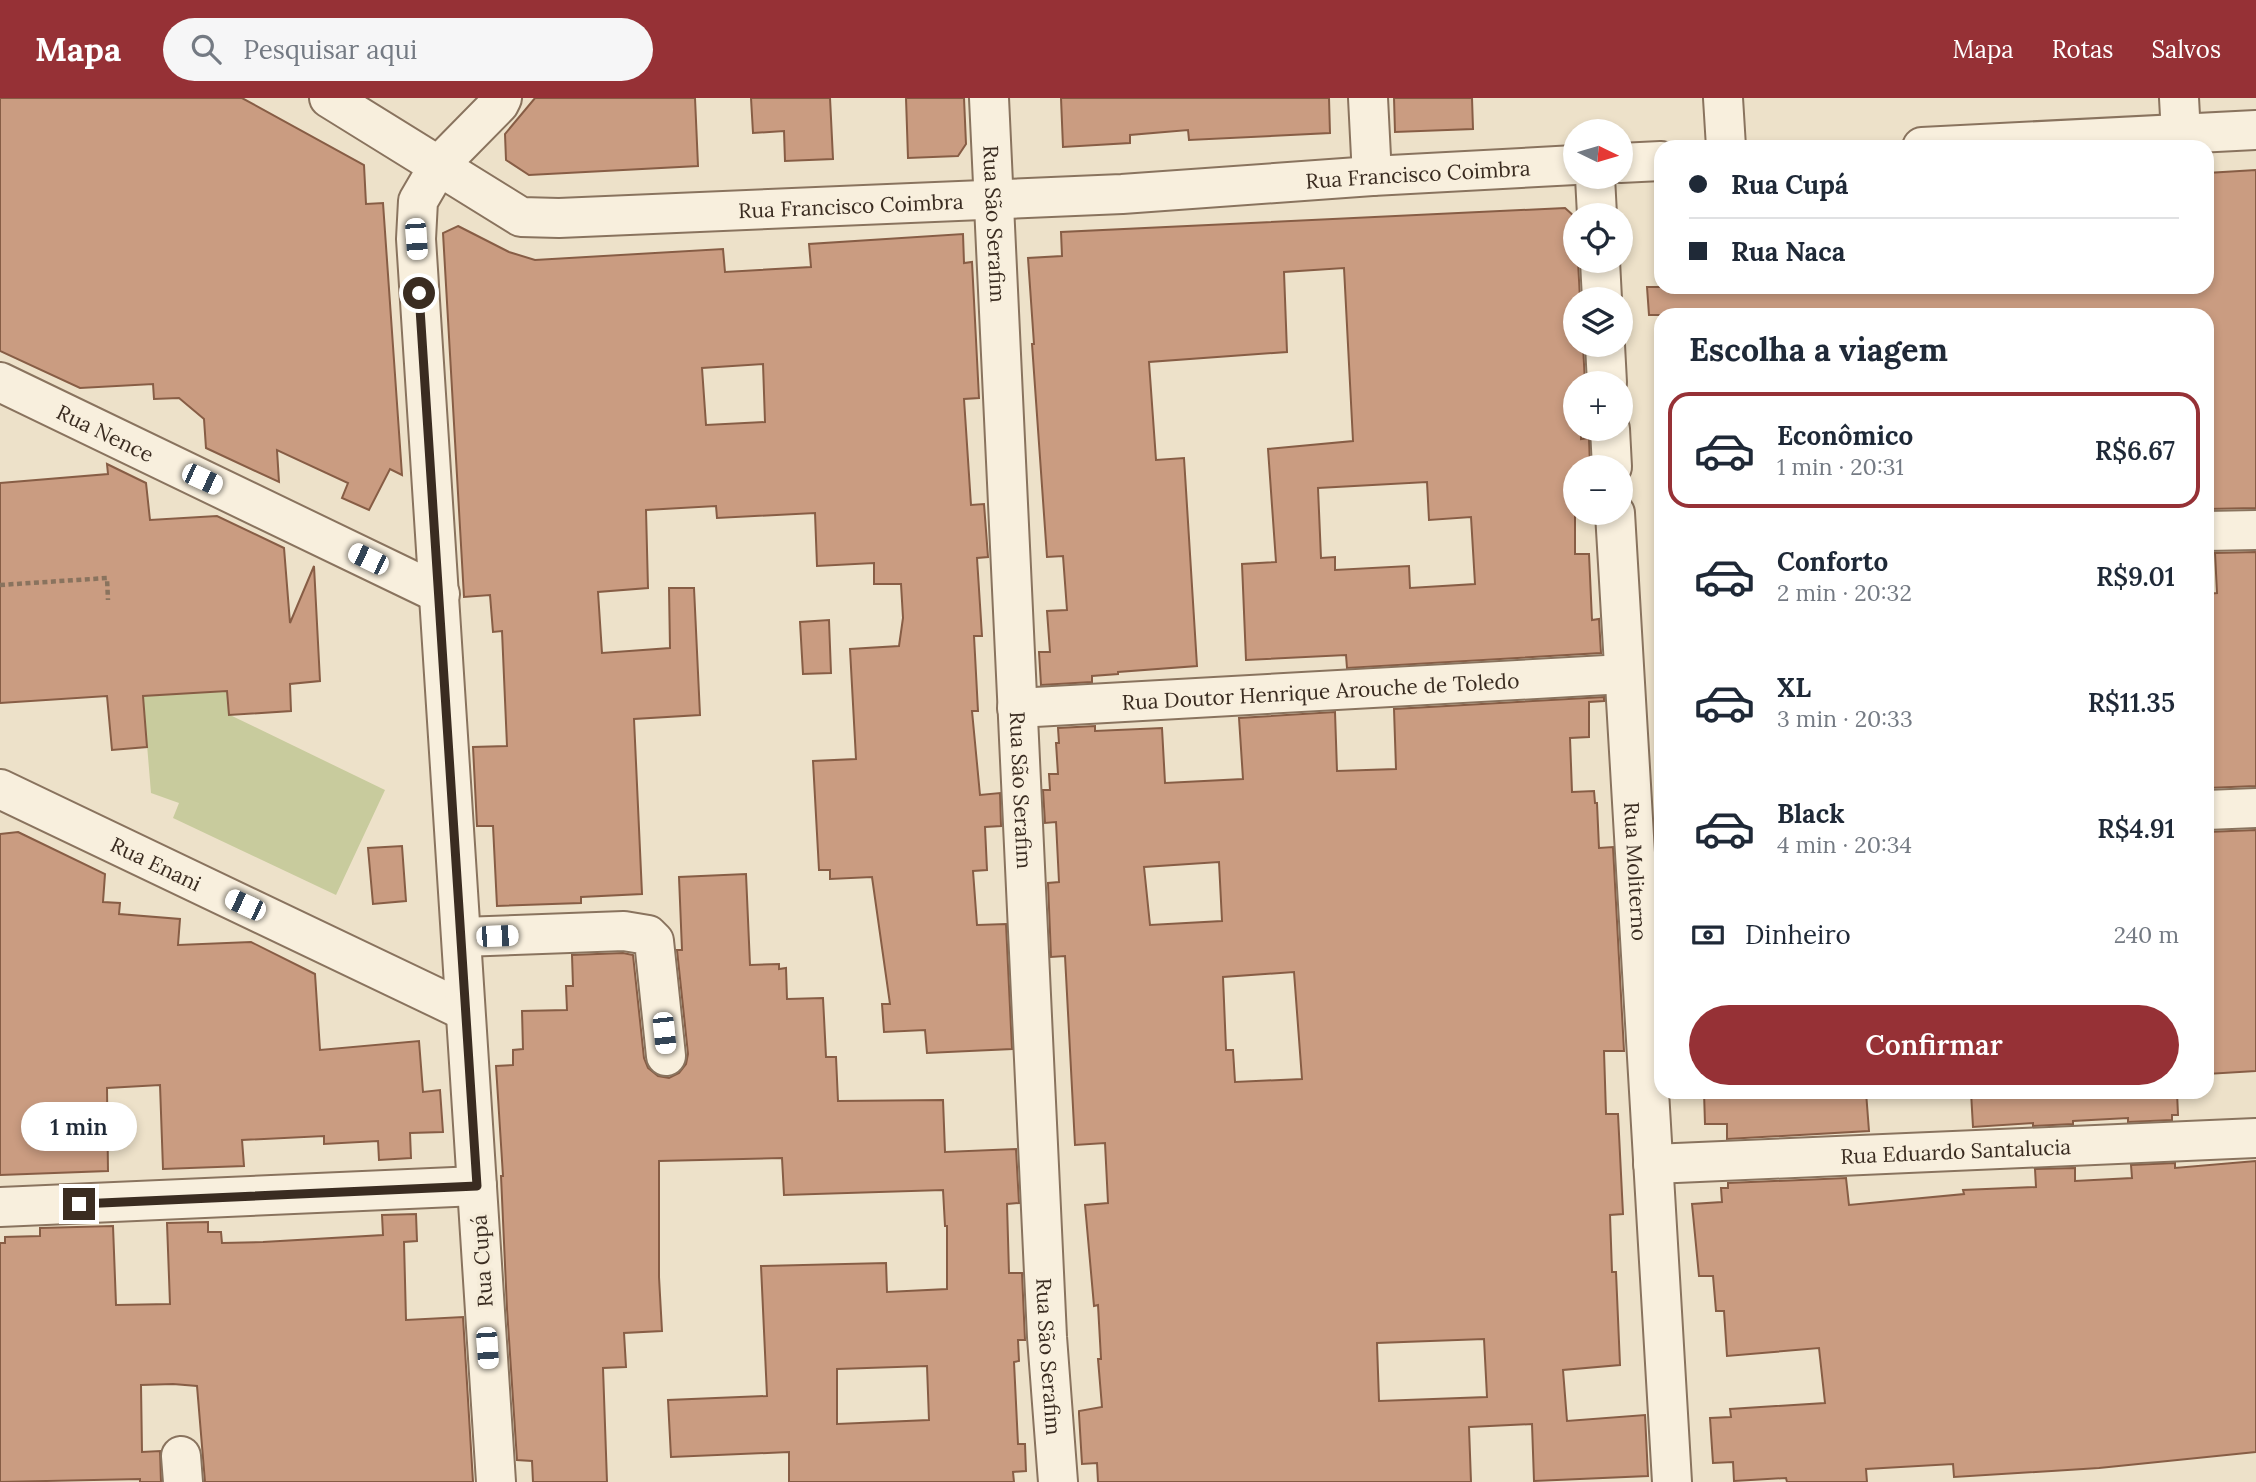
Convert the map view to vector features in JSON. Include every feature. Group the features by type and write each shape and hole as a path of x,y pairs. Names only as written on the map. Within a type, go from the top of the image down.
{"street":[{"name":"Rua Francisco Coimbra","path":"329,98 522,217 559,218 1122,194 1563,166"},
{"name":"Rua Cupá","path":"496,1482 416,239 418,201 439,165 502,98"},
{"name":"Rua São Serafim","path":"989,98 1047,1337 1058,1482"},
{"path":"1368,98 1372,176"},
{"path":"1723,98 1726,140"},
{"path":"1980,140 2180,116 2256,130"},
{"path":"1633,162 1654,161"},
{"name":"Rua Nence","path":"0,382 440,594"},
{"name":"Rua Moliterno","path":"1616,525 1672,1482"},
{"path":"2214,531 2256,530"},
{"name":"Rua Doutor Henrique Arouche de Toledo","path":"1017,708 1624,674"},
{"name":"Rua Enani","path":"0,789 465,1011"},
{"path":"2214,810 2256,808"},
{"path":"462,937 624,931 648,935 654,941 666,1056"},
{"name":"Rua Eduardo Santalucia","path":"1653,1164 2256,1138"},
{"path":"0,1207 477,1186"}],"path":[{"path":"0,585 107,578 108,600"}],"green space":[{"path":"227,691 230,715 385,790 336,895 173,818 179,803 151,793 143,696"}],"building":[{"path":"0,98 242,98 364,165 366,204 383,203 402,475 390,469 369,510 342,498 348,483 277,450 279,482 206,448 204,419 179,398 154,399 153,384 80,388 0,351"},
{"path":"535,98 695,98 698,166 529,175 506,160 505,134"},
{"path":"751,98 830,98 833,159 785,161 784,131 753,133"},
{"path":"906,98 964,98 966,144 958,156 908,158"},
{"path":"1061,98 1329,98 1330,133 1189,140 1188,130 1130,135 1130,143 1063,147"},
{"path":"1394,98 1472,98 1473,129 1395,132"},
{"path":"2256,170 2256,508 2214,509 2214,308 1654,308 1654,315 1649,315 1647,287 1654,287 1654,294 2214,294 2214,173"},
{"path":"1563,208 1563,273 1579,273 1579,287 1563,287 1563,357 1584,357 1584,371 1563,371 1563,441 1589,441 1590,455 1563,455 1563,525 1575,525 1575,554 1589,554 1592,620 1599,619 1601,653 1347,668 1346,655 1246,660 1242,564 1276,562 1268,449 1353,441 1344,268 1284,272 1287,352 1149,362 1156,460 1184,458 1197,666 1118,672 1092,676 1092,682 1041,685 1039,652 1050,652 1047,611 1067,610 1063,556 1047,557 1028,258 1062,256 1061,232","holes":["1427,482 1429,520 1471,517 1475,584 1410,588 1409,566 1335,570 1335,557 1321,558 1318,488"]},
{"path":"458,226 509,252 535,260 723,249 725,272 811,267 809,244 963,234 964,263 972,262 979,398 964,399 971,505 984,504 988,557 977,558 982,636 974,636 978,711 972,711 980,795 1000,793 1001,826 985,827 987,870 973,871 977,925 1006,924 1012,1049 927,1053 925,1030 884,1032 882,1004 890,1004 872,877 830,879 830,870 819,870 813,761 856,759 850,649 899,646 903,618 901,584 874,584 874,563 817,566 815,513 717,518 716,506 646,510 648,588 598,592 602,653 670,648 669,588 694,588 700,715 634,719 642,894 581,897 581,903 497,906 493,826 477,826 473,747 507,746 502,631 493,632 490,595 464,597 443,233","holes":["763,364 765,422 706,425 702,368"]},
{"path":"107,464 146,483 150,520 217,516 284,548 290,623 314,566 320,681 290,684 291,711 229,715 227,691 143,696 147,747 112,750 107,696 0,703 0,483 108,474"},
{"path":"2256,552 2256,786 2214,788 2214,593 2217,593 2215,553"},
{"path":"829,620 831,673 803,674 800,622"},
{"path":"1604,697 1604,701 1589,702 1589,737 1570,738 1572,792 1594,791 1599,848 1613,847 1624,1051 1604,1051 1606,1114 1618,1114 1623,1214 1610,1215 1612,1272 1616,1272 1620,1365 1563,1370 1567,1421 1645,1415 1648,1476 1534,1481 1532,1424 1469,1427 1471,1482 1098,1482 1097,1463 1082,1464 1079,1411 1102,1407 1098,1359 1101,1359 1098,1305 1094,1306 1085,1205 1108,1203 1105,1143 1075,1145 1065,956 1051,957 1048,883 1059,882 1056,822 1045,823 1043,790 1050,790 1049,774 1058,774 1058,728 1095,726 1095,731 1162,728 1165,783 1243,779 1239,718 1335,712 1337,771 1396,769 1394,709","holes":["1219,862 1222,921 1150,925 1144,867","1294,972 1302,1079 1235,1082 1233,1050 1226,1050 1223,977","1484,1339 1487,1397 1379,1401 1377,1343"]},
{"path":"2256,830 2256,1071 2214,1074 2214,832"},
{"path":"18,832 105,874 103,902 120,903 119,914 180,919 178,945 251,942 315,974 320,1050 419,1041 423,1092 440,1090 443,1132 410,1133 411,1158 379,1160 378,1141 324,1144 324,1136 242,1140 244,1166 163,1169 160,1085 107,1088 108,1171 0,1175 0,834"},
{"path":"402,846 406,901 373,904 368,848"},
{"path":"746,874 750,965 779,964 779,969 786,968 787,999 823,998 826,1057 836,1057 838,1101 943,1100 945,1152 1016,1149 1019,1203 1007,1204 1009,1273 1022,1273 1025,1340 1018,1340 1019,1361 1014,1362 1018,1444 1025,1444 1026,1471 1013,1472 1014,1482 789,1482 789,1452 671,1457 668,1400 767,1396 761,1266 886,1263 887,1292 947,1289 947,1226 943,1190 784,1195 782,1158 659,1161 662,1331 624,1333 626,1367 603,1368 607,1482 533,1482 532,1461 517,1460 496,1066 513,1065 513,1050 523,1049 522,1011 567,1010 566,986 573,986 572,955 623,953 633,955 644,1058 648,1068 658,1076 669,1078 679,1073 686,1064 688,1054 677,950 682,950 679,877","holes":["927,1366 929,1420 837,1424 837,1369"]},
{"path":"1704,1099 1867,1099 1869,1131 1727,1139 1727,1124 1705,1124"},
{"path":"1971,1099 2177,1099 2178,1115 2172,1115 2172,1120 2128,1122 2128,1118 2073,1121 2073,1124 2033,1126 2033,1123 1973,1127"},
{"path":"2256,1161 2256,1452 2099,1468 1954,1477 1953,1464 1866,1469 1867,1482 1787,1482 1786,1478 1734,1481 1733,1462 1713,1463 1710,1418 1731,1417 1730,1409 1825,1403 1819,1348 1727,1356 1724,1311 1716,1311 1713,1276 1699,1276 1692,1204 1722,1202 1721,1188 1728,1188 1728,1183 1846,1178 1849,1205 1964,1194 1963,1190 2036,1187 2035,1169 2075,1168 2075,1181 2132,1178 2131,1165 2175,1163 2175,1168"},
{"path":"416,1214 417,1241 404,1242 406,1320 463,1317 473,1482 205,1482 197,1386 173,1384 141,1385 142,1452 160,1451 161,1482 140,1482 140,1479 0,1482 0,1243 5,1243 5,1237 40,1236 40,1228 113,1226 116,1305 170,1304 167,1223 208,1222 208,1232 221,1232 222,1243 263,1242 383,1235 382,1215"}],"route":[{"path":"79,1204 477,1186 419,293"}]}
